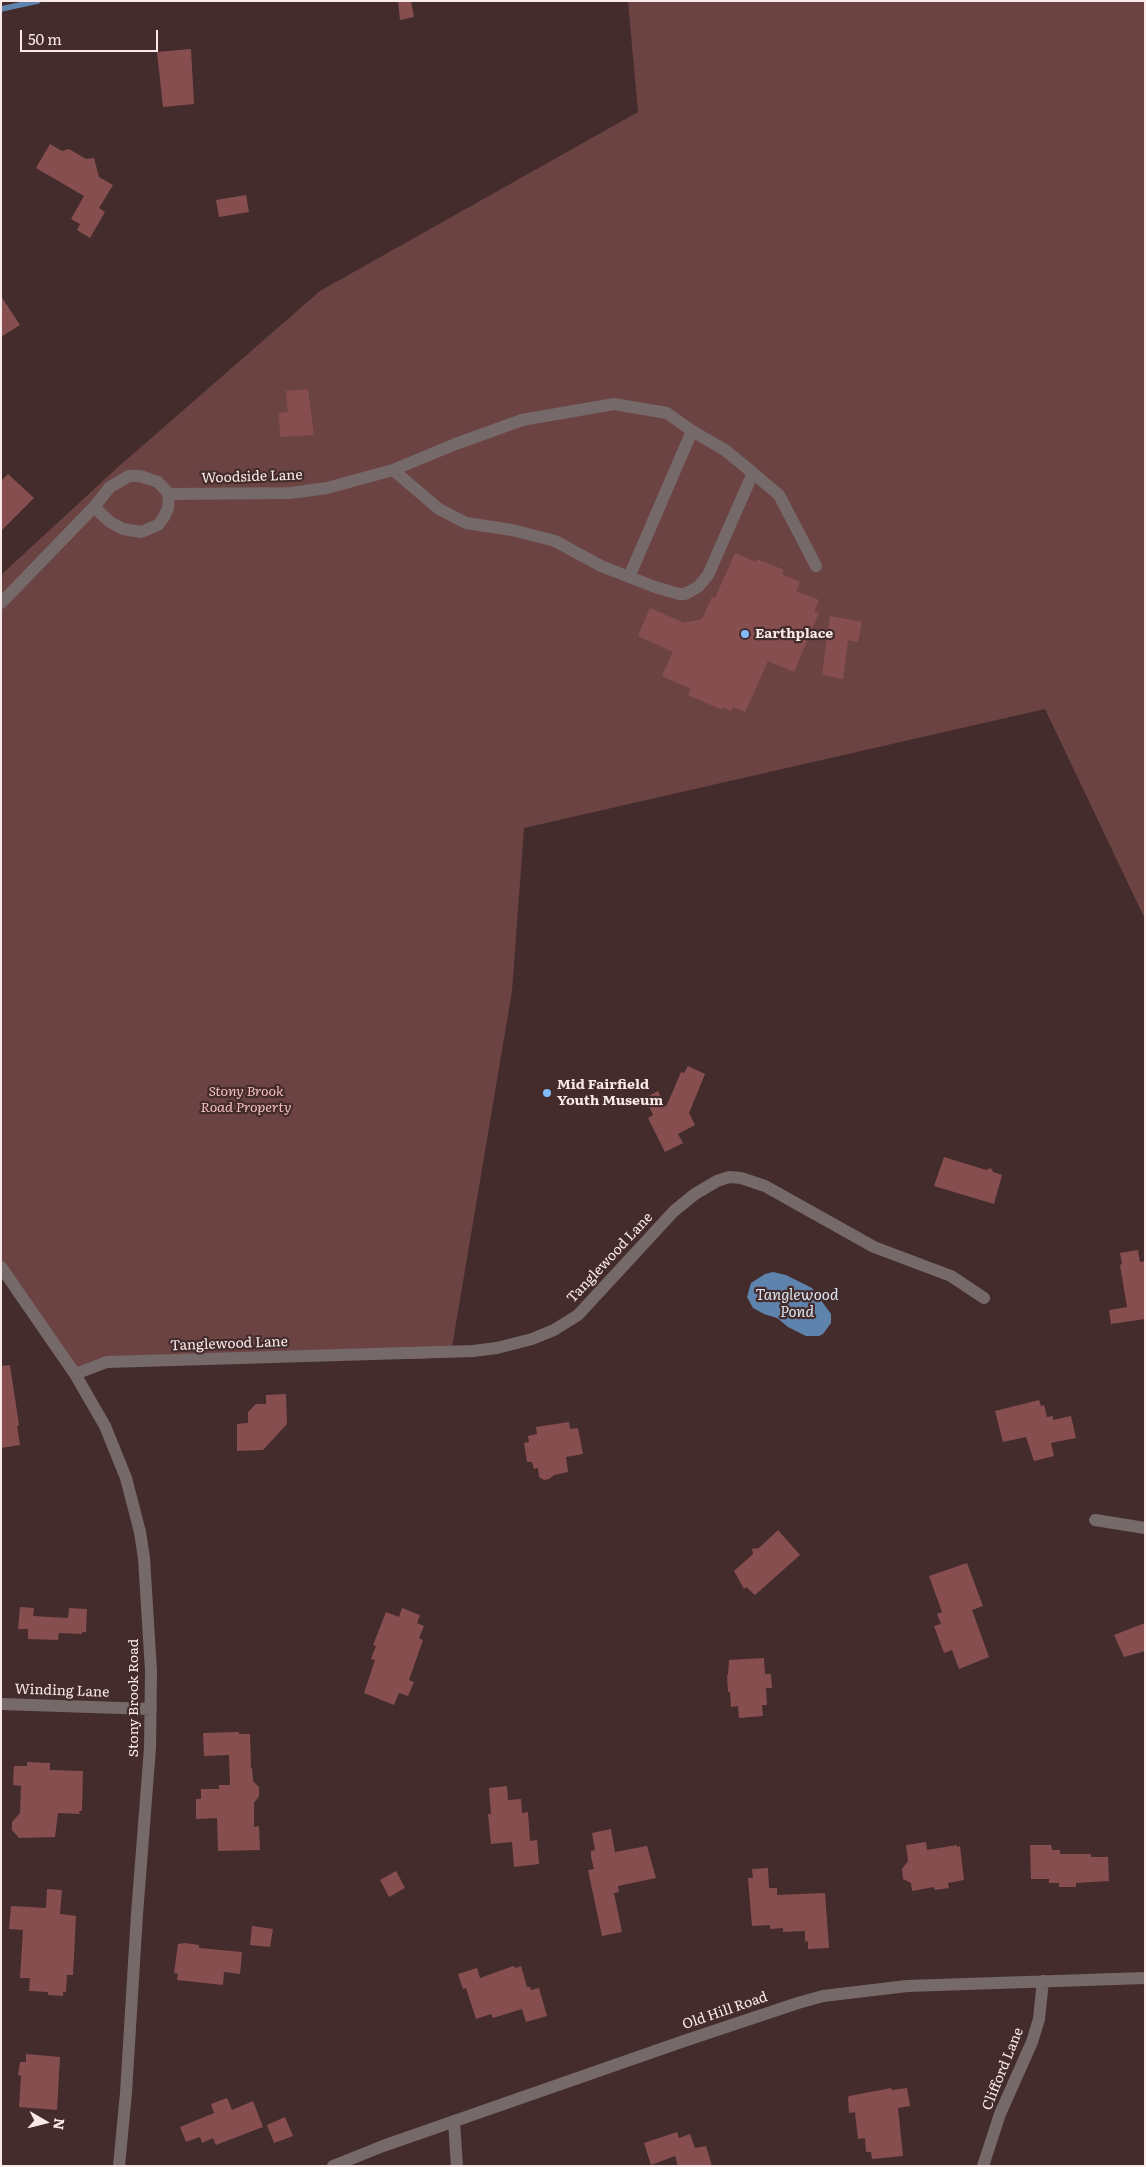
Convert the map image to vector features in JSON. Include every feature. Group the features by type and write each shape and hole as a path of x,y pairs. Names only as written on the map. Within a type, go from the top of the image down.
{"street":[{"name":"Woodside Lane","path":"169,494 290,493 327,488 393,470 453,445 522,420 614,404 667,413 692,431 725,450 779,495 816,566"},
{"path":"629,577 692,431"},
{"path":"393,470 439,509 466,523 512,530 555,541 601,566 673,594 685,594 698,587 708,575 753,473"},
{"path":"1,603 94,507 110,487 129,476 140,476 152,478 169,494 168,508 164,517 158,525 141,532 123,529 110,522 94,507"},
{"name":"Tanglewood Lane","path":"75,1374 107,1362 473,1351 532,1340 554,1330 578,1315 674,1211 695,1194 728,1177 741,1178 765,1186 874,1248 951,1276 984,1298"},
{"name":"Stony Brook Road","path":"1,1267 75,1374 105,1426 122,1465 140,1532 147,1596 151,1709 130,2034 119,2166"},
{"path":"1095,1520 1145,1528"},
{"name":"Winding Lane","path":"1,1704 151,1709"},
{"name":"Old Hill Road","path":"333,2166 454,2121 745,2020 824,1996 888,1987 1145,1978"},
{"name":"Clifford Lane","path":"983,2166 1000,2114 1034,2035 1040,2010 1043,1981"},
{"path":"454,2121 457,2166"}],"green space":[{"name":"Stony Brook Road Property","path":"628,1 1145,1 1145,919 1045,709 524,828 512,991 451,1353 422,1359 152,1358 73,1367 1,1270 1,575 117,468 320,291 638,112"}],"water":[{"name":"Tanglewood Pond","path":"773,1272 786,1275 812,1288 831,1314 831,1323 823,1334 819,1336 806,1336 788,1327 777,1318 753,1308 747,1297 751,1283 765,1274"}],"building":[{"path":"398,1 411,1 414,17 400,20"},
{"path":"191,49 194,104 163,107 157,52"},
{"path":"50,144 62,151 69,149 86,159 94,158 99,177 113,185 99,208 105,212 90,238 77,230 80,224 71,219 84,196 36,168"},
{"path":"246,195 249,212 219,217 216,200"},
{"path":"1,296 20,325 1,337"},
{"path":"308,389 314,435 280,437 279,413 288,412 286,391"},
{"path":"8,474 34,498 1,531 1,481"},
{"path":"735,553 756,562 757,559 784,570 782,574 800,582 796,591 819,600 814,612 819,613 794,672 768,661 745,712 733,707 731,711 723,707 722,710 688,695 691,689 662,676 673,652 638,636 650,608 684,623 702,619 712,597 715,598"},
{"path":"830,616 862,622 858,642 848,640 843,679 822,675"},
{"path":"688,1066 705,1074 689,1113 695,1125 678,1134 683,1143 665,1152 648,1118 653,1115 645,1098 658,1091 666,1107 681,1072 684,1073"},
{"path":"944,1157 986,1170 991,1168 993,1172 1002,1175 994,1204 934,1186"},
{"path":"1138,1250 1140,1262 1145,1261 1145,1319 1111,1324 1109,1310 1127,1307 1120,1265 1122,1264 1120,1253"},
{"path":"10,1365 20,1445 1,1448 1,1366"},
{"path":"286,1394 287,1424 263,1450 237,1451 237,1424 248,1423 248,1412 256,1404 266,1404 266,1395"},
{"path":"1039,1400 1041,1406 1044,1405 1047,1417 1053,1416 1053,1420 1071,1416 1076,1438 1051,1443 1054,1456 1034,1461 1026,1437 1003,1442 995,1411"},
{"path":"569,1422 570,1429 578,1428 583,1454 566,1457 568,1472 554,1475 544,1480 539,1477 538,1468 534,1469 532,1462 527,1462 524,1443 529,1442 528,1436 537,1434 536,1427"},
{"path":"778,1530 800,1555 755,1595 746,1587 744,1589 734,1571 753,1554 752,1549 759,1548"},
{"path":"967,1563 983,1606 972,1610 989,1657 959,1669 952,1650 944,1653 934,1626 941,1624 937,1614 942,1612 929,1576"},
{"path":"20,1607 34,1608 33,1616 68,1618 69,1608 87,1609 86,1632 82,1632 82,1634 59,1633 58,1640 28,1639 28,1629 18,1629"},
{"path":"402,1608 420,1615 417,1623 424,1626 419,1638 423,1640 409,1680 414,1682 408,1696 399,1693 394,1705 364,1693 375,1660 371,1659 376,1646 373,1645 386,1612 399,1617"},
{"path":"1145,1623 1145,1651 1124,1657 1114,1635"},
{"path":"764,1658 765,1674 771,1674 772,1688 766,1688 767,1705 762,1705 763,1716 739,1718 738,1706 731,1707 730,1692 728,1692 727,1675 729,1660"},
{"path":"239,1732 239,1734 250,1734 253,1781 259,1787 259,1796 254,1803 254,1827 259,1826 260,1850 218,1851 217,1818 196,1819 196,1799 201,1799 201,1789 219,1789 219,1785 230,1785 229,1755 204,1756 203,1733"},
{"path":"27,1762 50,1763 50,1770 83,1771 82,1811 79,1811 80,1814 58,1813 55,1837 19,1838 12,1830 12,1822 20,1813 21,1786 13,1785 14,1766 27,1766"},
{"path":"507,1786 508,1800 521,1799 522,1813 528,1812 530,1841 537,1840 539,1864 514,1867 512,1842 491,1844 488,1814 491,1814 489,1788"},
{"path":"611,1829 615,1852 647,1846 656,1878 618,1886 619,1892 614,1893 622,1932 602,1936 588,1870 594,1869 591,1857 591,1851 595,1850 592,1833"},
{"path":"926,1842 927,1850 960,1846 964,1880 948,1883 949,1888 935,1890 934,1887 912,1891 911,1883 903,1879 902,1869 908,1861 906,1845"},
{"path":"1030,1845 1051,1845 1052,1850 1060,1850 1060,1854 1091,1854 1091,1857 1108,1857 1109,1881 1076,1883 1076,1887 1059,1887 1059,1883 1049,1883 1049,1879 1031,1879"},
{"path":"768,1868 769,1888 777,1888 777,1895 825,1893 829,1948 808,1949 808,1941 805,1942 805,1931 783,1932 783,1928 770,1929 770,1925 752,1926 748,1878 753,1878 752,1869"},
{"path":"396,1871 405,1888 389,1897 380,1880"},
{"path":"47,1889 62,1890 60,1914 76,1916 73,1975 67,1975 66,1992 63,1992 63,1996 48,1995 48,1992 29,1991 30,1978 20,1978 23,1930 9,1929 11,1906 46,1908"},
{"path":"252,1926 273,1929 270,1947 250,1945"},
{"path":"178,1944 199,1945 199,1948 242,1952 240,1974 224,1972 223,1985 177,1980 178,1974 174,1973"},
{"path":"513,1966 516,1968 521,1966 527,1987 530,1987 531,1990 539,1988 547,2016 526,2022 522,2009 493,2018 491,2014 476,2019 466,1988 463,1989 458,1974 477,1968 480,1978"},
{"path":"26,2054 60,2057 57,2110 19,2107 21,2076 18,2075 20,2062 26,2062"},
{"path":"891,2088 892,2090 907,2088 910,2106 898,2108 903,2156 872,2159 871,2152 866,2152 865,2138 858,2139 855,2112 849,2113 848,2098 849,2096"},
{"path":"227,2098 232,2110 253,2101 263,2127 216,2145 213,2138 202,2143 200,2137 186,2142 180,2127 214,2113 211,2104"},
{"path":"285,2117 293,2136 274,2143 267,2125"},
{"path":"677,2132 679,2138 690,2134 695,2148 706,2146 712,2166 678,2166 675,2156 651,2165 644,2143"}],"waterway":[{"path":"1,9 38,1"}],"place":[{"name":"Earthplace","path":"745,634"},
{"name":"Mid Fairfield Youth Museum","path":"547,1093"}]}
